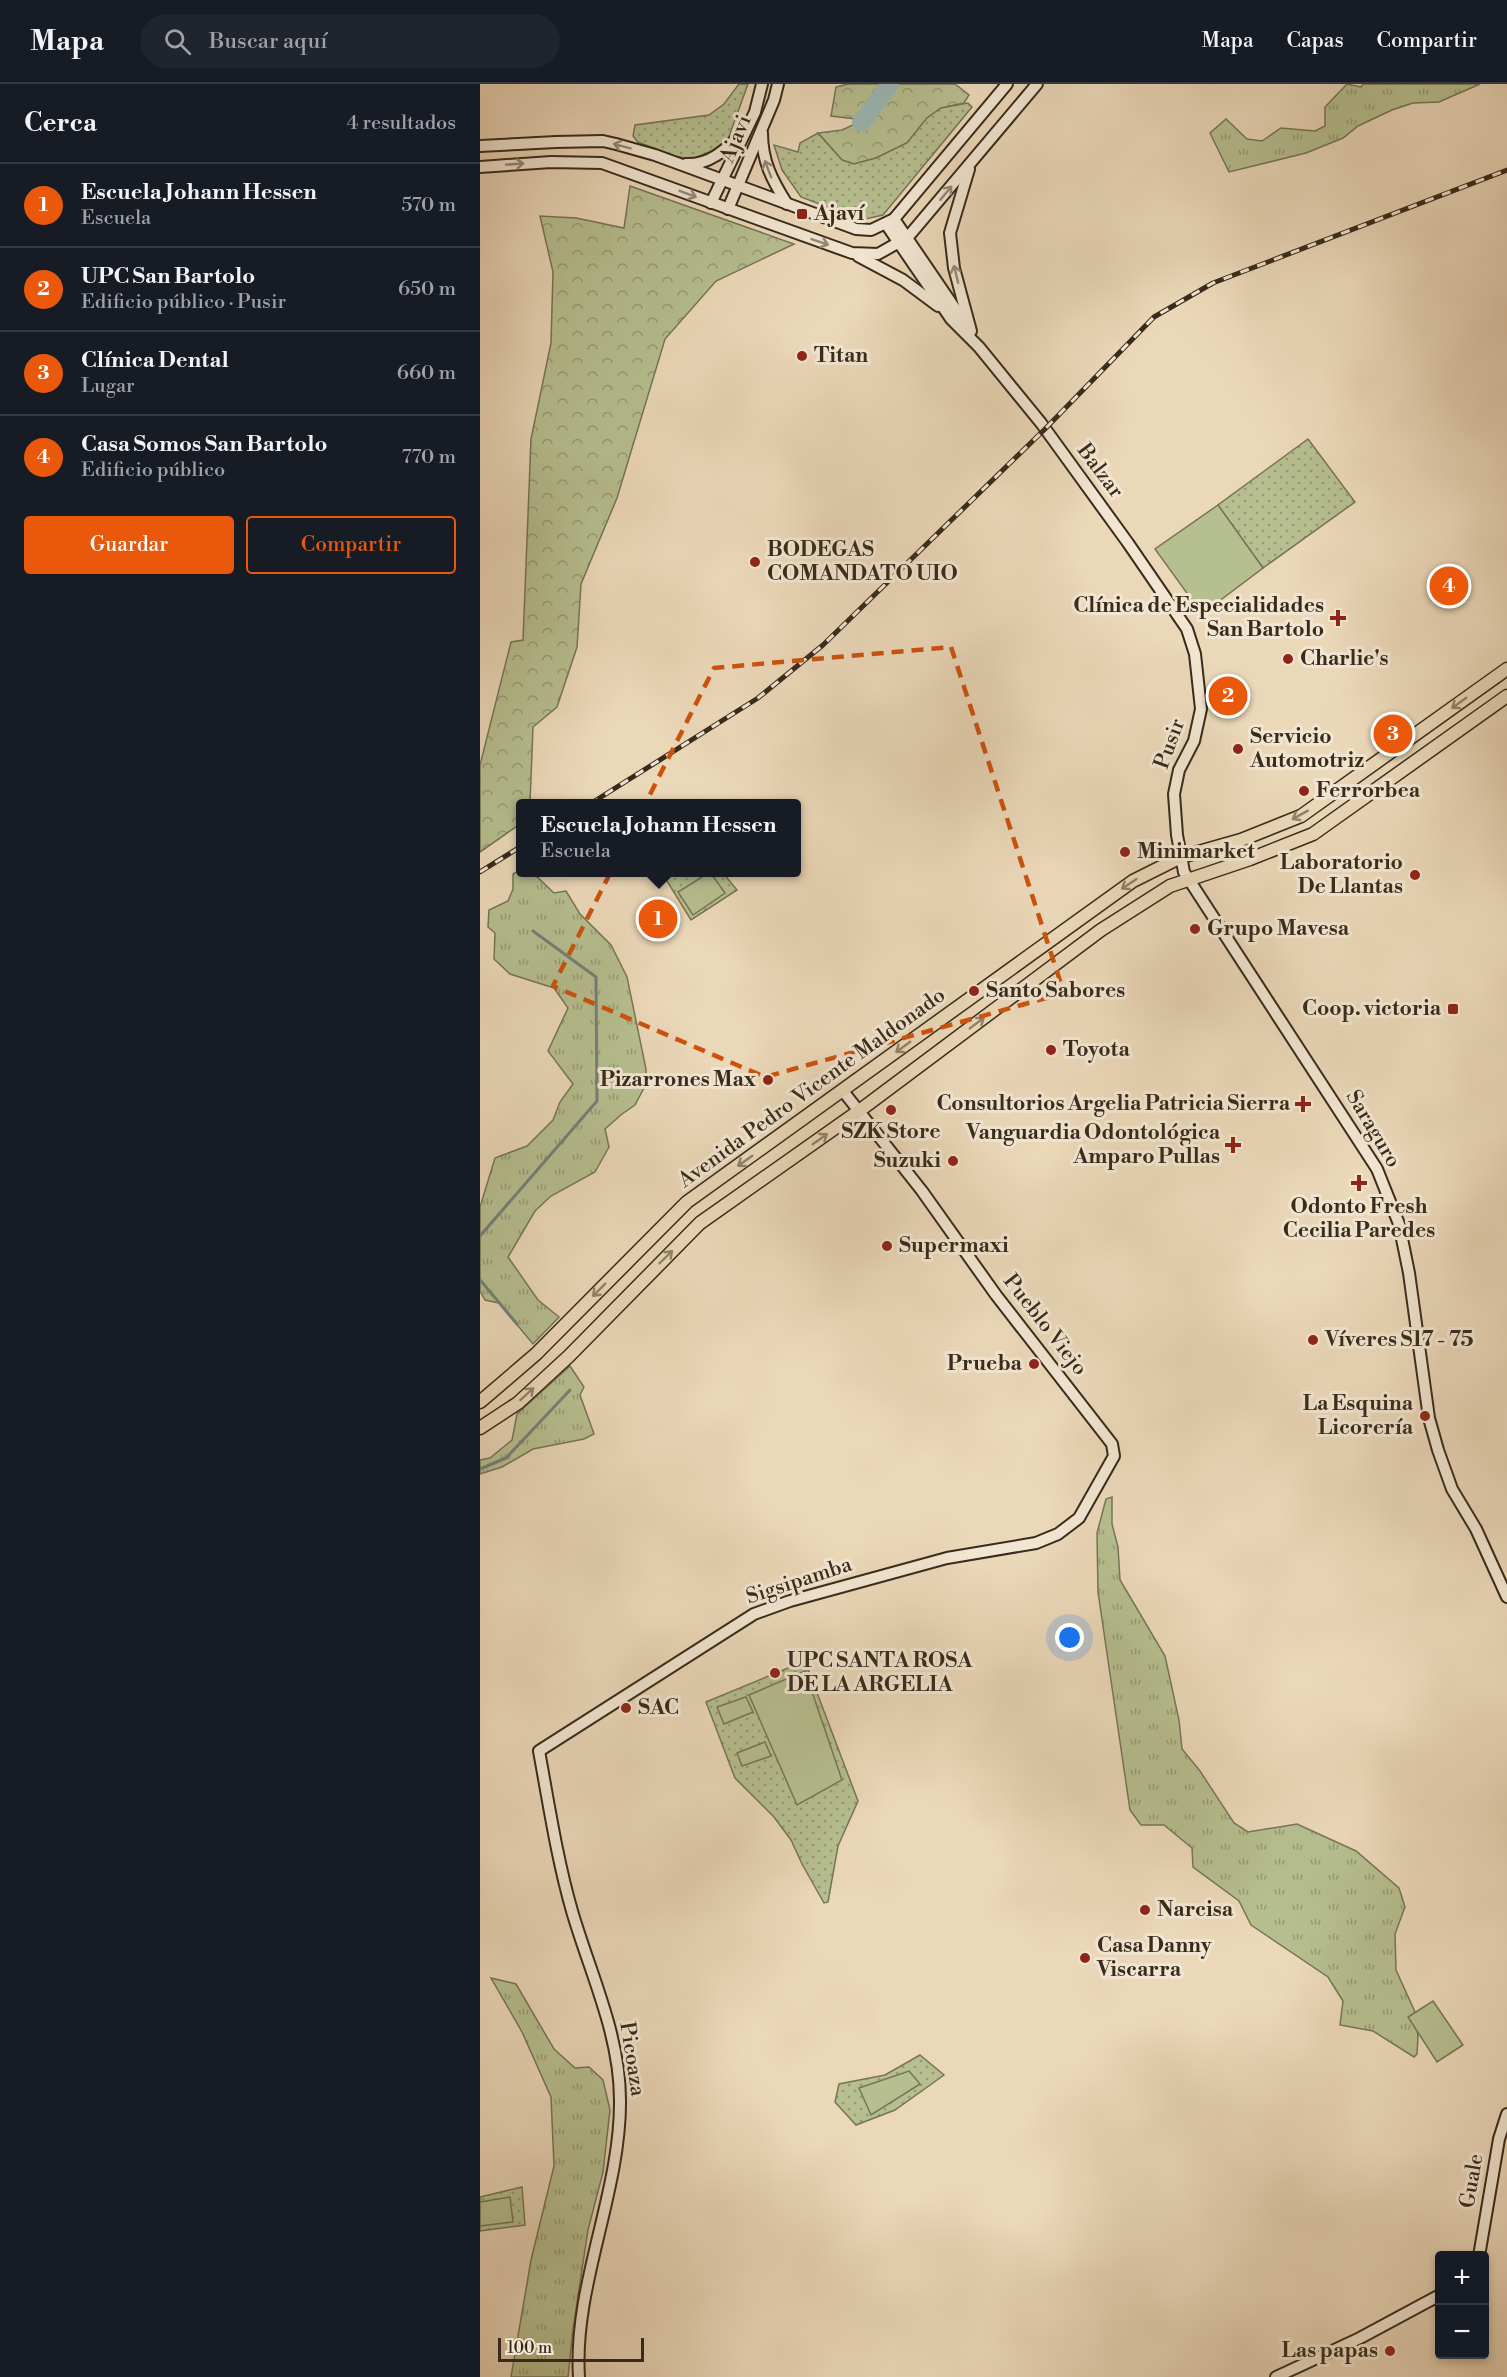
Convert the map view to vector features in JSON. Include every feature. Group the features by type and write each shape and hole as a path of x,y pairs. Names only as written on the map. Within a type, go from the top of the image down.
{"main road":[{"name":"Avenida Pedro Vicente Maldonado","path":"480,1402 536,1354 687,1202 1133,881 1181,856 1241,840 1301,816 1507,669"},
{"name":"Avenida Pedro Vicente Maldonado","path":"480,1428 518,1402 569,1356 700,1223 859,1111 1101,930 1155,895 1188,880 1313,834 1507,696"}],"street":[{"name":"Ajavi","path":"711,203 755,112 762,84"},
{"name":"Ajavi","path":"728,209 774,100 778,84"},
{"path":"480,146 603,141 677,163 856,229 871,230 890,222 1007,84"},
{"path":"852,253 878,254 904,240 1037,84"},
{"path":"677,163 702,162 716,156 729,147 747,127"},
{"path":"762,129 762,151 766,168 788,204"},
{"path":"480,167 551,162 602,164 852,253 903,280 924,294 951,319"},
{"path":"971,162 950,233 954,268 971,331"},
{"name":"Balzar","path":"890,222 971,331 979,347"},
{"name":"Balzar","path":"904,240 951,319 979,347 1041,423 1184,622"},
{"name":"Pusir","path":"1184,622 1195,654 1201,709 1194,741 1179,770 1174,794 1174,814 1181,856 1188,880"},
{"name":"Saraguro","path":"1188,880 1292,1035 1377,1169 1399,1224 1409,1273 1429,1418 1438,1450 1452,1489 1476,1529 1507,1597"},
{"name":"Pueblo Viejo","path":"843,1091 1112,1443 1114,1456 1079,1518 1066,1530"},
{"name":"Sigsipamba","path":"539,1751 754,1614 790,1601 947,1558 1036,1543 1066,1530"},
{"name":"Picoaza","path":"539,1751 559,1860 610,2030 620,2081 619,2122 614,2164 578,2338 579,2377"},
{"name":"Guale","path":"1480,2251 1499,2139 1507,2114"},
{"path":"1276,2377 1360,2338 1435,2298"}],"highlighted area":[{"path":"951,647 1064,993 765,1077 553,986 714,668"}],"green space":[{"path":"739,84 748,84 728,139 710,152 692,159 674,156 638,142 633,136 635,125 709,115 724,104"},
{"path":"848,84 955,84 969,95 964,103 941,108 927,118 907,143 876,158 854,164 842,160 818,133 842,130 853,125 856,119 831,116 836,87"},
{"path":"1347,84 1361,87 1363,84 1480,84 1439,102 1413,103 1392,110 1358,126 1343,138 1306,153 1229,172 1210,133 1226,119 1247,139 1262,141 1281,128 1315,131 1325,126 1325,107"},
{"path":"968,103 972,107 883,215 861,220 801,197 782,170 774,145 798,152 800,143 818,133 842,160 854,164 876,158 907,143 927,118 941,108"},
{"path":"630,186 794,244 716,281 665,339 617,498 581,584 577,647 557,707 533,727 530,799 516,799 516,827 480,852 480,765 511,642 523,640 531,439 551,343 553,272 540,216 576,218 624,228"},
{"path":"1308,439 1355,502 1263,568 1218,505"},
{"path":"1218,505 1263,568 1202,614 1155,549"},
{"path":"516,872 516,877 537,877 554,893 566,891 580,914 611,945 627,977 646,1069 646,1084 635,1105 605,1129 609,1147 595,1172 551,1196 535,1211 508,1257 538,1300 559,1317 533,1344 499,1303 485,1300 480,1291 480,1207 495,1158 527,1146 553,1120 560,1102 573,1084 548,1051 568,1008 554,988 510,974 494,959 495,933 488,927 489,910 508,901 513,889 513,874"},
{"path":"664,877 726,877 737,890 691,920"},
{"path":"702,877 714,877 725,893 693,915 678,892"},
{"path":"570,1366 584,1387 580,1395 594,1434 584,1439 533,1449 502,1467 480,1474 480,1460 490,1458 512,1440 517,1414"},
{"path":"1112,1497 1112,1524 1118,1547 1120,1580 1165,1656 1179,1720 1182,1749 1200,1771 1234,1823 1248,1832 1297,1824 1356,1851 1399,1888 1405,1907 1395,1934 1396,1970 1415,2012 1418,2037 1417,2054 1414,2057 1373,2031 1340,2025 1343,2001 1328,1977 1251,1925 1239,1901 1193,1867 1192,1848 1164,1825 1141,1825 1130,1810 1098,1592 1097,1533 1106,1499"},
{"path":"805,1661 858,1801 838,1846 828,1902 824,1903 791,1840 774,1817 735,1778 706,1702"},
{"path":"805,1671 842,1780 797,1805 749,1695"},
{"path":"746,1697 753,1712 724,1724 717,1707"},
{"path":"765,1742 771,1756 742,1766 737,1753"},
{"path":"491,1978 516,1984 554,2049 575,2068 589,2067 603,2080 610,2110 603,2172 588,2230 568,2377 511,2377 531,2260 554,2166 551,2097 522,2032"},
{"path":"1433,2001 1463,2045 1437,2062 1408,2017"},
{"path":"920,2055 944,2075 895,2110 856,2125 835,2102 839,2084 885,2075"},
{"path":"909,2071 920,2084 871,2115 859,2088"},
{"path":"522,2187 525,2225 480,2231 480,2197"},
{"path":"510,2197 513,2222 480,2226 480,2202"}],"waterway":[{"path":"861,123 890,84"},
{"path":"480,1236 597,1101 596,977 533,931"},
{"path":"480,1280 517,1324"},
{"path":"480,1469 506,1458 570,1390"}],"railway":[{"path":"598,799 758,698 823,645 1045,429 1154,317 1213,283 1507,170"},
{"path":"480,872 516,850"}],"place":[{"name":"Ajaví","path":"802,214"},
{"name":"Titan","path":"802,356"},
{"name":"BODEGAS COMANDATO UIO","path":"755,562"},
{"name":"Casa Somos San Bartolo","path":"1449,586"},
{"name":"Clínica de Especialidades San Bartolo","path":"1338,618"},
{"name":"Charlie's","path":"1288,659"},
{"name":"UPC San Bartolo","path":"1228,696"},
{"name":"Clínica Dental","path":"1393,734"},
{"name":"Servicio Automotriz","path":"1238,749"},
{"name":"Ferrorbea","path":"1304,791"},
{"name":"Minimarket","path":"1125,852"},
{"name":"Laboratorio De Llantas","path":"1415,875"},
{"name":"Escuela Johann Hessen","path":"658,919"},
{"name":"Grupo Mavesa","path":"1195,929"},
{"name":"Santo Sabores","path":"974,991"},
{"name":"Coop. victoria","path":"1453,1009"},
{"name":"Toyota","path":"1051,1050"},
{"name":"Pizarrones Max","path":"768,1080"},
{"name":"Consultorios Argelia Patricia Sierra","path":"1303,1104"},
{"name":"SZK Store","path":"891,1110"},
{"name":"Vanguardia Odontológica Amparo Pullas","path":"1233,1145"},
{"name":"Suzuki","path":"953,1161"},
{"name":"Odonto Fresh Cecilia Paredes","path":"1359,1183"},
{"name":"Supermaxi","path":"887,1246"},
{"name":"Víveres S17 - 75","path":"1313,1340"},
{"name":"Prueba","path":"1034,1364"},
{"name":"La Esquina Licorería","path":"1425,1416"},
{"name":"UPC SANTA ROSA DE LA ARGELIA","path":"775,1673"},
{"name":"SAC","path":"626,1708"},
{"name":"Narcisa","path":"1145,1910"},
{"name":"Casa Danny Viscarra","path":"1085,1958"},
{"name":"Las papas","path":"1390,2351"}]}
